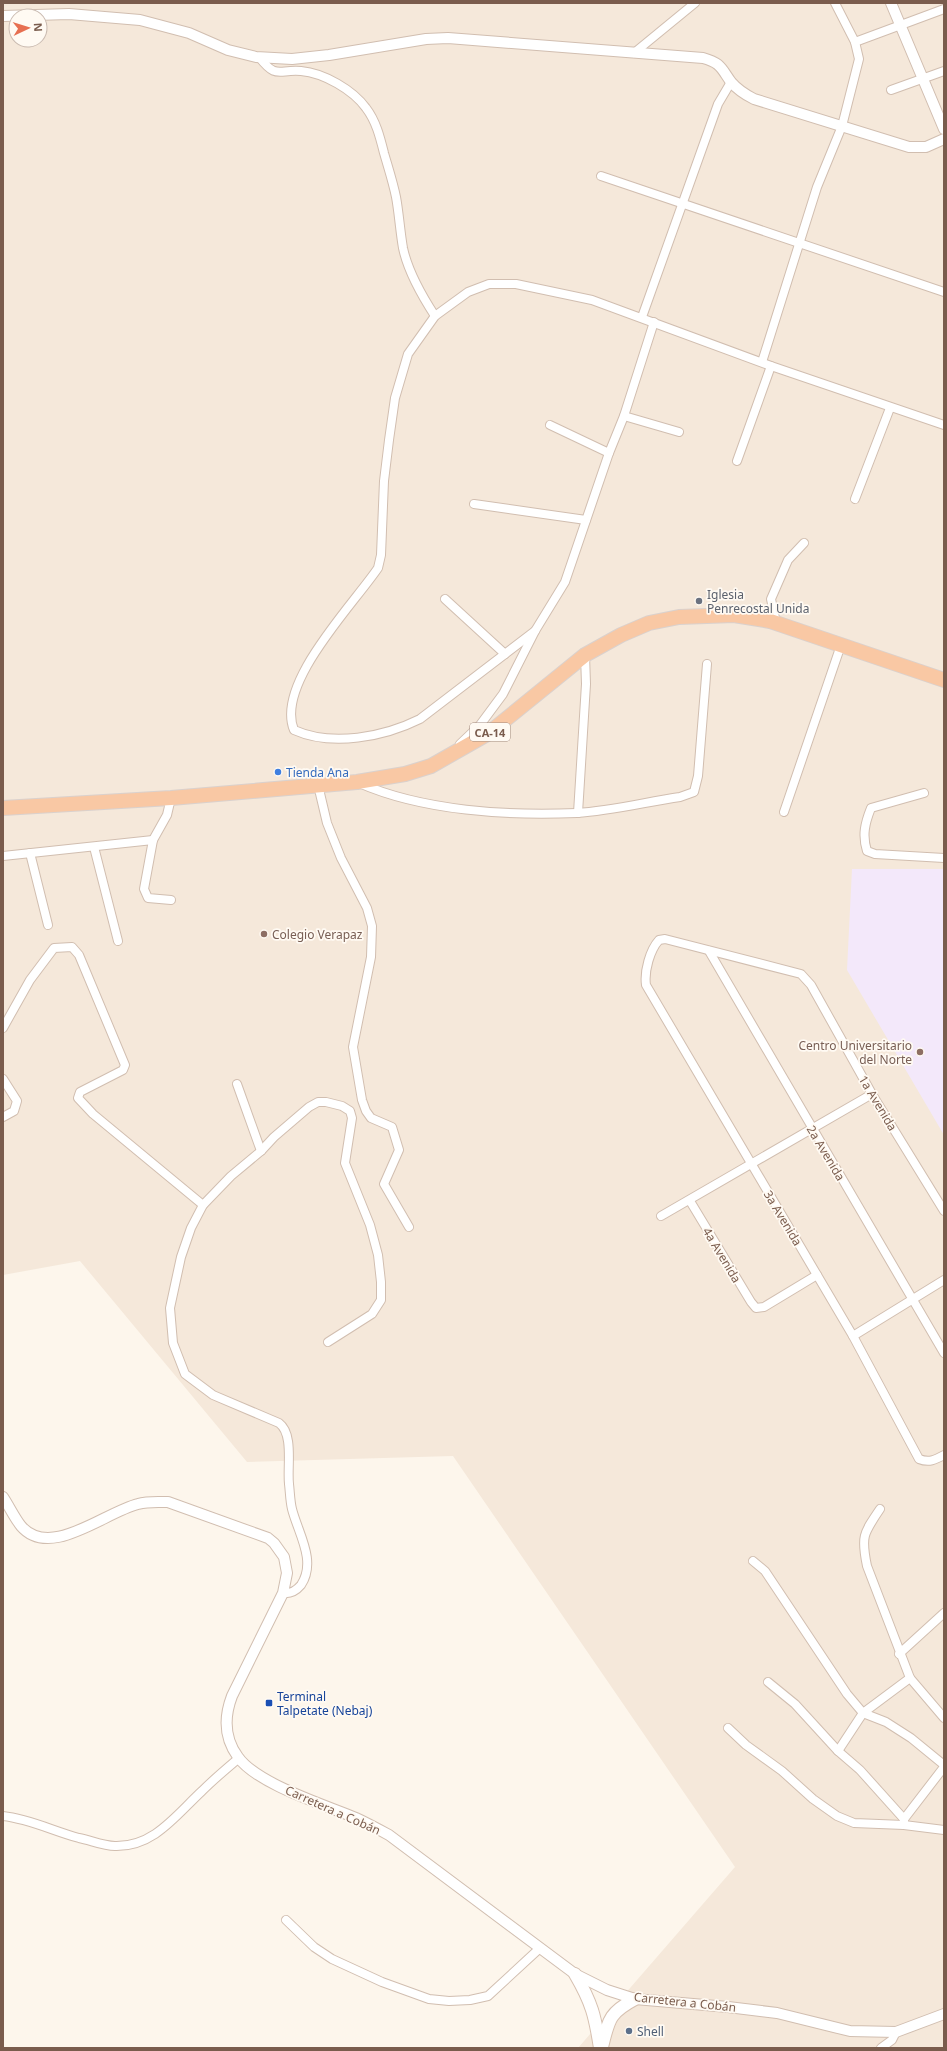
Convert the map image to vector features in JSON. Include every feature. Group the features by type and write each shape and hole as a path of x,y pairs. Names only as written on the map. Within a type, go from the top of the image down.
{"highway":[{"name":"CA-14","path":"3,808 171,798 357,782 404,774 431,766 449,754 489,733 585,655 620,635 649,623 679,617 708,614 734,615 776,623 944,680"}],"main road":[{"path":"575,1974 589,1997 596,2019 601,2048"},
{"path":"601,2048 608,2022 616,2009 635,1999"}],"street":[{"path":"634,53 695,3"},
{"path":"762,362 817,187 842,126 859,58 855,42 835,3"},
{"path":"892,3 900,27 944,129"},
{"path":"855,42 876,33 900,27 944,9"},
{"path":"3,16 69,14 140,20 189,33 228,50 259,57 292,59 330,55 426,39 448,38 709,60 724,69 731,82 754,99 916,148 926,147 944,139"},
{"path":"259,57 269,69 275,72 301,71 332,81 353,94 366,107 373,118 381,139 396,196 403,249 420,292 435,316"},
{"path":"891,90 944,71"},
{"path":"642,317 718,104 731,82"},
{"path":"601,176 944,292"},
{"path":"535,631 420,719 402,728 357,738 320,739 294,730 290,720 291,702 320,643 378,568 381,555 384,481 396,398 408,354 435,316 468,292 490,284 516,284 592,300 642,317 771,366 890,408 944,425"},
{"path":"449,754 480,725 503,694 535,631 565,582 609,454 624,416 654,322"},
{"path":"737,461 771,366"},
{"path":"855,498 890,408"},
{"path":"624,416 679,432"},
{"path":"550,425 609,454"},
{"path":"474,504 586,520"},
{"path":"776,623 771,599 788,560 804,543"},
{"path":"445,599 505,654"},
{"path":"784,812 841,644"},
{"path":"578,813 586,684 585,655"},
{"path":"357,782 382,793 406,800 489,812 578,813 680,797 694,792 698,776 707,664"},
{"path":"318,785 327,823 341,858 368,908 372,926 372,957 354,1037 354,1055 366,1111 371,1118 392,1128 399,1150 384,1184 409,1227"},
{"path":"924,793 870,808 864,825 864,842 867,851 875,854 944,858"},
{"path":"171,798 167,815 153,840 144,889 148,898 171,900"},
{"path":"3,856 153,840"},
{"path":"94,847 118,941"},
{"path":"30,853 48,925"},
{"name":"3a Avenida","path":"709,951 665,939 659,940 654,945 645,978 648,989 853,1336 919,1459 926,1462 944,1456"},
{"path":"3,1028 30,980 54,948 72,948 79,955 125,1065 123,1070 83,1090 78,1098 93,1114 203,1205"},
{"name":"1a Avenida","path":"709,951 801,974 811,984 872,1094 944,1211"},
{"name":"2a Avenida","path":"709,951 811,1128 944,1353"},
{"path":"3,1079 17,1101 14,1111 3,1117"},
{"path":"236,1084 262,1151"},
{"path":"661,1216 690,1201 752,1165 811,1128 872,1094"},
{"path":"283,1593 290,1594 299,1587 306,1575 308,1561 291,1508 288,1477 288,1438 285,1428 279,1423 213,1396 185,1374 173,1343 170,1308 179,1264 191,1228 203,1205 231,1176 262,1151 274,1137 309,1106 318,1102 336,1103 350,1111 352,1118 345,1163 370,1225 378,1255 381,1300 372,1314 328,1342"},
{"name":"4a Avenida","path":"690,1201 756,1308 764,1307 817,1275"},
{"path":"853,1336 912,1298 944,1280"},
{"name":"Carretera a Cobán","path":"3,1497 24,1528 34,1535 50,1539 58,1538 137,1504 153,1501 168,1502 260,1535 274,1543 284,1557 286,1565 287,1573 283,1593 227,1708 227,1735 239,1758 257,1774 288,1790 358,1819 389,1835 575,1974 607,1990 635,1999 728,2006 777,2013 850,2031 896,2032 944,2014"},
{"path":"880,1509 864,1533 863,1547 867,1566 899,1654 910,1678 944,1718"},
{"path":"753,1561 766,1571 847,1694 863,1713 886,1722 911,1738 944,1766 904,1822"},
{"path":"899,1654 944,1613"},
{"path":"838,1751 863,1713 910,1678"},
{"path":"768,1682 795,1704 838,1751 860,1770 904,1822"},
{"path":"728,1728 746,1745 782,1771 813,1799 837,1816 854,1823 904,1822 944,1830"},
{"path":"3,1816 23,1818 69,1835 114,1846 131,1844 147,1839 162,1831 202,1790 239,1758"},
{"path":"286,1920 314,1946 332,1960 382,1982 429,1998 470,2000 488,1996 540,1948"},
{"path":"882,2048 892,2040 896,2032"}],"shaded area":[{"path":"3,3 944,3 944,2048 578,2048 735,1867 453,1456 247,1462 80,1261 3,1275"},
{"name":"Centro Universitario del Norte","path":"852,869 944,869 944,1135 847,970"}],"place":[{"name":"Iglesia Penrecostal Unida","path":"699,601"},
{"name":"Tienda Ana","path":"278,772"},
{"name":"Colegio Verapaz","path":"264,934"},
{"name":"Centro Universitario del Norte","path":"920,1052"},
{"name":"Terminal Talpetate (Nebaj)","path":"269,1703"},
{"name":"Shell","path":"629,2031"}]}
